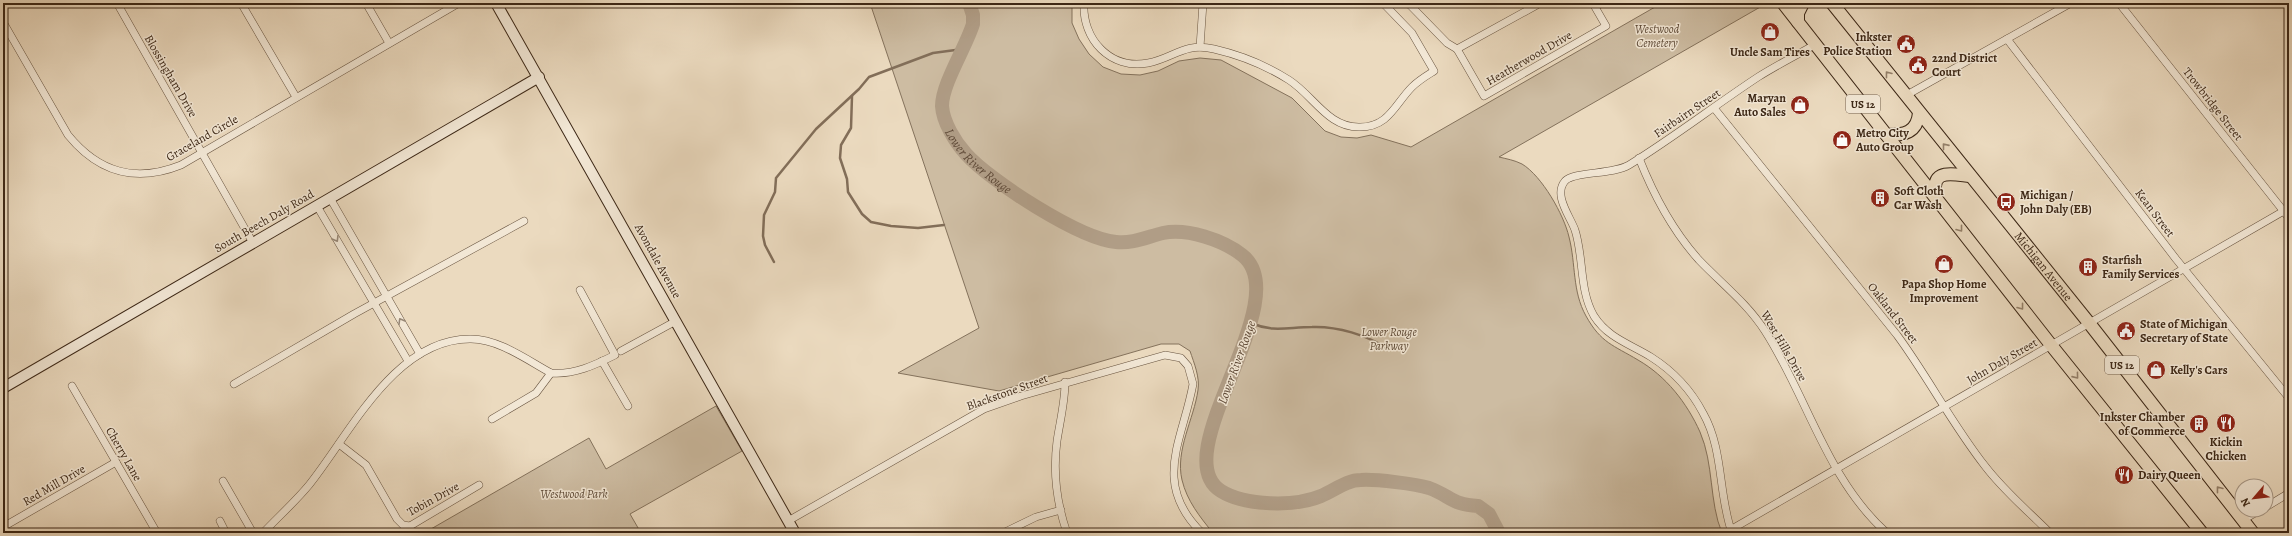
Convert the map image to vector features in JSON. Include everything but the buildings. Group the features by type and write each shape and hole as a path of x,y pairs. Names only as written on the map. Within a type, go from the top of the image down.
{"main road":[{"name":"US 12","path":"1783,3 2051,345 2202,533"},
{"path":"1798,22 1798,13 1803,3"},
{"name":"Michigan Avenue","path":"1832,3 1905,96 2089,323 2253,533"},
{"path":"1887,135 1900,135 1911,131 1918,120 1919,113"},
{"path":"1936,198 1936,182 1942,175 1947,173 1970,176"},
{"path":"2243,520 2244,533"}],"street":[{"name":"Blossingham Drive","path":"117,3 253,243"},
{"path":"241,3 296,97"},
{"path":"366,3 389,43"},
{"name":"Graceland Circle","path":"3,22 68,135 77,146 95,161 119,171 150,174 181,165 203,153 296,97 459,3"},
{"name":"Avondale Avenue","path":"496,3 795,533"},
{"path":"1084,3 1084,22 1089,35 1099,49 1118,60 1131,64 1149,63 1179,50 1200,47 1232,54 1275,72 1302,90 1331,118 1353,127 1371,126 1385,120 1412,86 1434,71 1412,33 1383,3"},
{"path":"1200,47 1203,3"},
{"name":"Heatherwood Drive","path":"1408,3 1446,43 1457,49 1484,96 1606,26 1596,4"},
{"path":"1457,49 1537,5 1536,3"},
{"path":"1905,96 2071,3"},
{"name":"Trowbridge Street","path":"2119,3 2286,210 2289,218"},
{"name":"Kean Street","path":"2007,39 2184,268 2289,398"},
{"name":"Fairbairn Street","path":"1729,532 1723,501 1716,446 1710,429 1697,402 1681,382 1664,366 1614,337 1600,323 1589,306 1585,294 1577,238 1561,198 1560,191 1564,183 1571,176 1611,172 1627,166 1759,77 1816,44"},
{"name":"South Beech Daly Road","path":"3,388 539,77"},
{"name":"Oakland Street","path":"1714,108 1897,334 1970,446 1996,480 2050,533"},
{"name":"West Hills Drive","path":"1639,158 1656,198 1676,231 1700,260 1743,302 1766,332 1838,469 1862,507 1886,533"},
{"path":"330,198 420,354"},
{"path":"317,206 408,361"},
{"name":"John Daly Street","path":"1729,532 2286,210"},
{"path":"234,384 386,296 524,221"},
{"path":"262,533 308,487 376,392 408,361 420,354 445,343 472,339 497,344 551,373 572,373 602,362 615,354 580,290"},
{"path":"621,351 676,321"},
{"name":"Blackstone Street","path":"788,521 968,417 1020,396 1065,382 1165,355 1177,357 1185,362 1191,372 1193,381 1174,454 1174,472 1180,502 1189,517 1202,533"},
{"path":"602,362 628,406"},
{"path":"492,418 536,393 551,373"},
{"path":"1065,382 1065,394 1056,456 1060,510 1067,533"},
{"name":"Cherry Lane","path":"72,386 157,533"},
{"name":"Tobin Drive","path":"339,444 366,466 397,518 404,524 410,526 480,485"},
{"name":"Red Mill Drive","path":"3,527 116,462"},
{"path":"223,481 253,533"},
{"path":"2274,502 2289,493"},
{"path":"1003,533 1036,517 1060,510"},
{"path":"220,521 226,533"}],"green space":[{"name":"Lower Rouge Parkway","path":"870,3 1072,3 1072,23 1079,39 1089,54 1103,67 1121,74 1140,75 1158,71 1179,61 1200,58 1221,60 1292,98 1325,131 1341,137 1357,138 1371,135 1411,147 1662,3 1760,3 1762,6 1499,157 1522,164 1530,170 1537,177 1557,207 1569,237 1578,297 1586,316 1597,332 1602,338 1615,347 1648,366 1658,374 1675,391 1695,421 1708,457 1715,509 1722,533 1213,533 1191,502 1182,480 1181,457 1196,401 1198,380 1190,351 1179,344 1161,344 999,391 898,373 979,328"},
{"name":"Westwood Park","path":"716,406 742,451 630,514 641,533 424,533 589,438 606,469"}],"waterway":[{"name":"Lower River Rouge","path":"969,3 973,15 973,24 950,76 943,97 942,106 947,125 954,138 966,154 994,179 1036,207 1081,231 1116,242 1134,241 1163,233 1173,232 1183,232 1204,236 1215,240 1242,255 1255,276 1255,305 1245,340 1217,412 1208,445 1208,472 1221,491 1243,500 1284,503 1310,500 1356,480 1406,483 1429,488 1462,504 1478,506 1489,514 1499,533"},
{"path":"774,262 765,245 763,236 764,215 775,192 776,178 816,129 859,89 869,77 933,53 963,49"},
{"path":"852,96 851,128 841,145 840,158 847,179 848,192 862,214 871,222 891,226 918,228 944,225"},
{"path":"1251,323 1274,329 1303,327 1331,328 1352,332 1388,349"}],"place":[{"name":"Uncle Sam Tires","path":"1770,32"},
{"name":"Inkster Police Station","path":"1906,44"},
{"name":"22nd District Court","path":"1918,65"},
{"name":"Maryan Auto Sales","path":"1800,105"},
{"name":"Metro City Auto Group","path":"1842,140"},
{"name":"Soft Cloth Car Wash","path":"1880,198"},
{"name":"Michigan / John Daly (EB)","path":"2006,202"},
{"name":"Papa Shop Home Improvement","path":"1944,264"},
{"name":"Starfish Family Services","path":"2088,267"},
{"name":"State of Michigan Secretary of State","path":"2126,331"},
{"name":"Kelly's Cars","path":"2156,370"},
{"name":"Kickin Chicken","path":"2226,423"},
{"name":"Inkster Chamber of Commerce","path":"2199,424"},
{"name":"Dairy Queen","path":"2124,475"}],"park label":[{"name":"Westwood Cemetery","path":"1657,36"}]}
